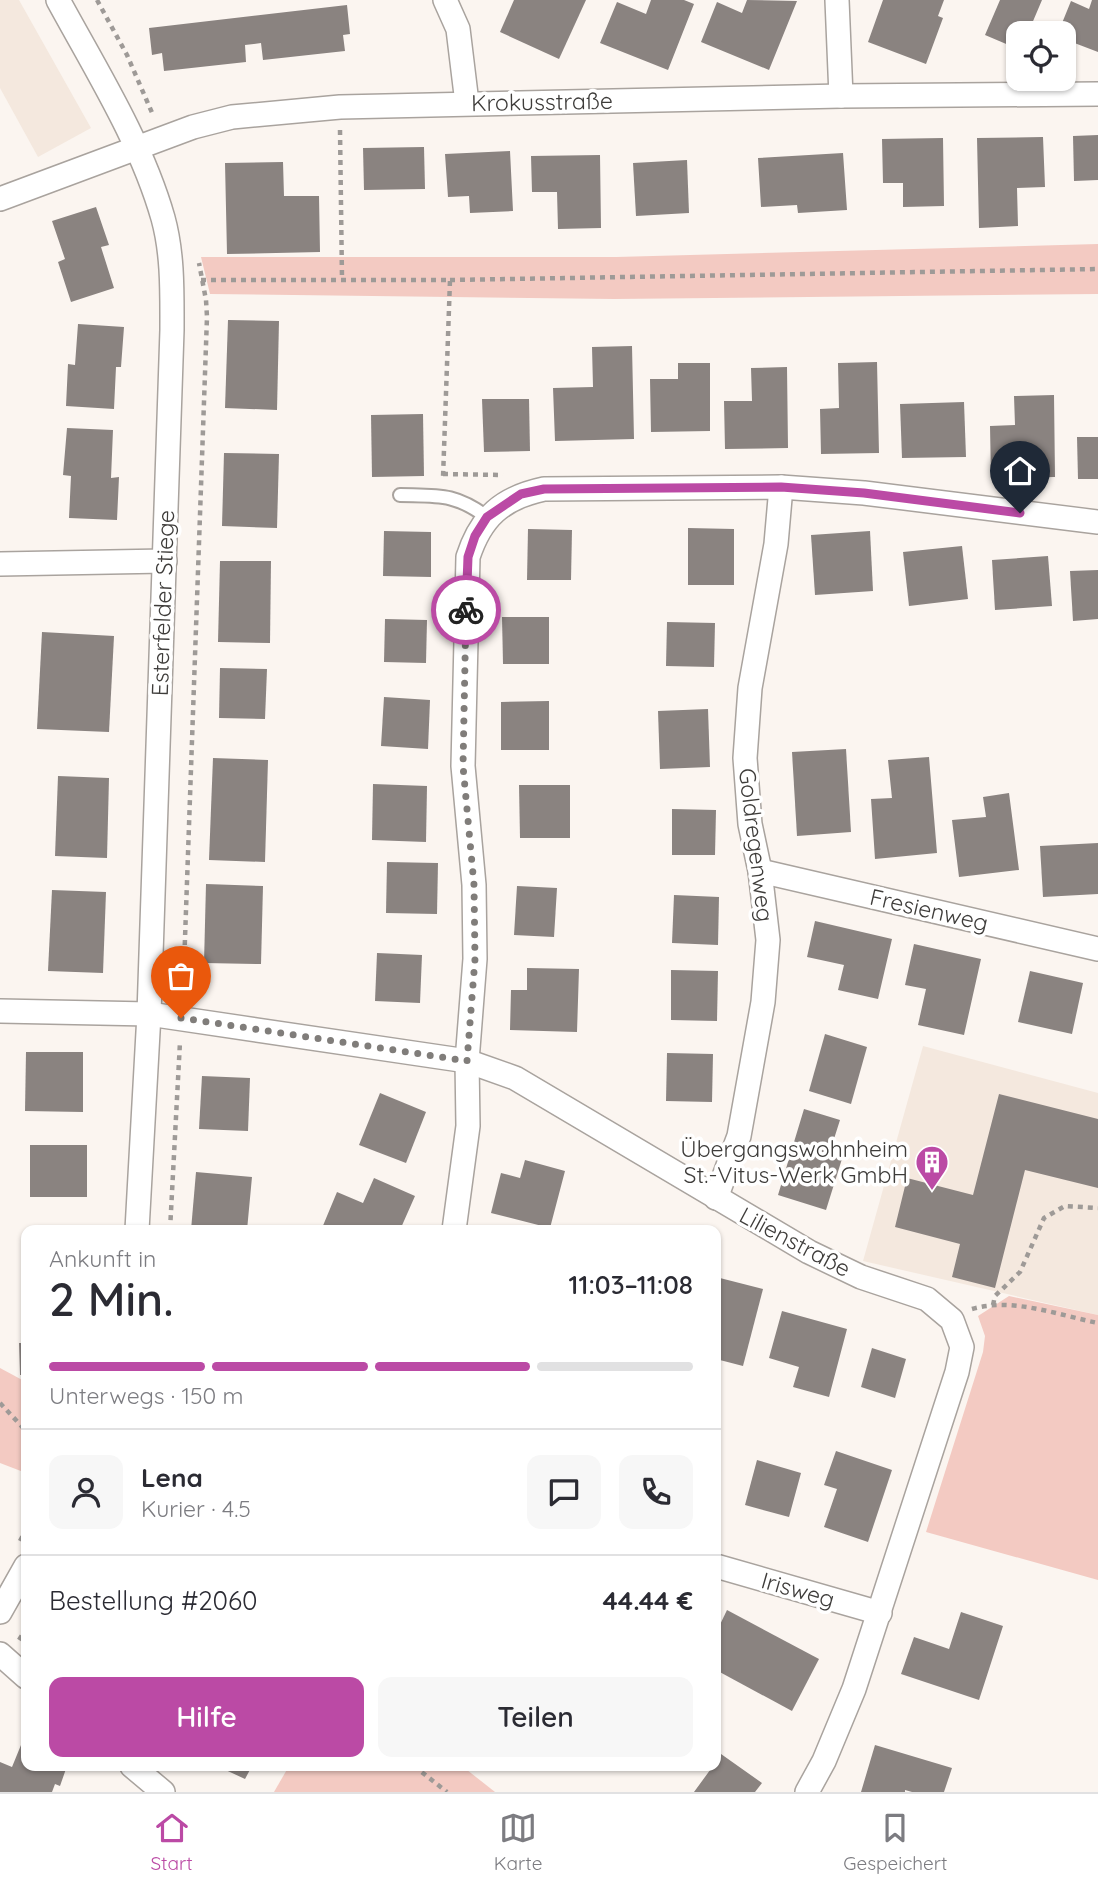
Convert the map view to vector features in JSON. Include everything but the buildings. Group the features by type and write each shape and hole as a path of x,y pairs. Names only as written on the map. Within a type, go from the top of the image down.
{"street":[{"name":"Esterfelder Stiege","path":"58,0 136,147 163,217 172,281 149,1014 137,1225"},
{"path":"445,0 458,29 467,103"},
{"path":"837,0 841,96"},
{"name":"Krokusstraße","path":"0,199 136,147 232,117 340,107 467,103 1098,94"},
{"path":"455,1225 468,1126 467,1061 475,959 474,885 463,766 468,557 475,536 487,517 521,494 544,489 781,487 864,493 1098,522"},
{"name":"Goldregenweg","path":"716,1198 739,1136 764,1002 768,940 760,871 750,824 745,758 750,688 776,544 781,487"},
{"path":"0,564 165,561"},
{"name":"Fresienweg","path":"760,871 1098,949"},
{"name":"Lilienstraße","path":"0,1011 149,1014 467,1061 515,1078 809,1252 861,1277 927,1299 951,1320"},
{"path":"807,1792 824,1761 854,1689 957,1373 962,1347 951,1320"},
{"name":"Irisweg","path":"721,1567 880,1613"},
{"path":"0,1612 21,1575"},
{"path":"0,1654 21,1673"},
{"path":"138,1771 163,1792"}],"lane":[{"path":"400,495 442,496 467,503 487,517"}],"path":[{"path":"340,107 342,279"},
{"path":"172,281 450,280 1098,269"},
{"path":"442,496 450,280"},
{"path":"443,474 500,474 517,481 521,494"},
{"path":"993,1305 995,1296 1020,1272 1044,1218 1065,1206 1098,1208"},
{"path":"951,1320 974,1308 993,1305 1014,1306 1098,1323"},
{"path":"0,1403 21,1426"},
{"path":"420,1771 447,1792"}],"shaded area":[{"path":"0,0 19,0 91,128 38,157 0,88"},
{"path":"1098,244 1098,294 614,299 210,294 201,257 616,257"},
{"path":"923,1046 1098,1093 1098,1315 863,1261"},
{"path":"1009,1296 1098,1315 1098,1580 926,1532 983,1352 985,1336 978,1316"},
{"path":"0,1368 21,1379 21,1471 0,1463"},
{"path":"286,1771 468,1771 495,1792 274,1792"}],"way so far":[{"path":"181,1018 467,1061 475,959 474,885 463,766 466,610"}],"place":[{"name":"Übergangswohnheim St.-Vitus-Werk GmbH","path":"932,1192"}],"route":[{"path":"466,610 468,557 475,536 487,517 521,494 544,489 781,487 864,493 1020,513"}]}
